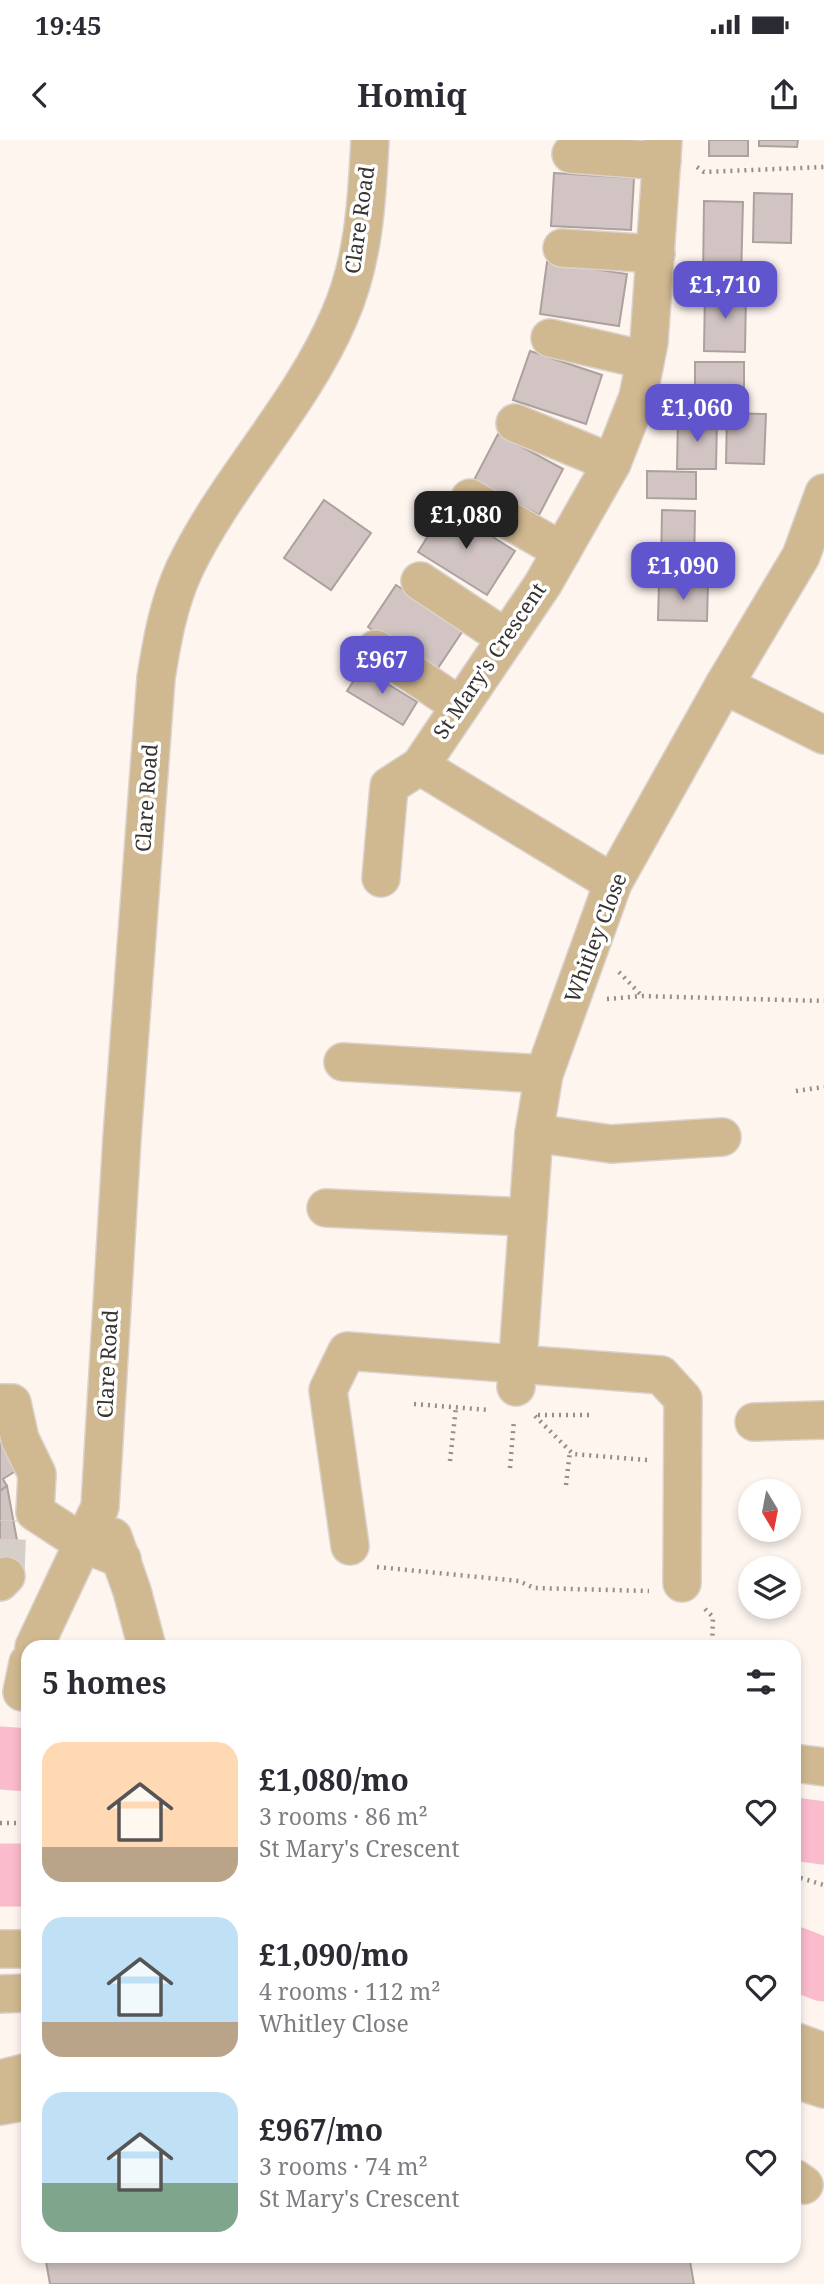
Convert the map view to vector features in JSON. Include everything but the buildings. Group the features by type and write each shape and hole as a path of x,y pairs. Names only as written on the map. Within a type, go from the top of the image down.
{"street":[{"name":"Clare Road","path":"37,1640 100,1507 122,1138 155,690 168,611 199,540 310,371 339,318 360,252 370,140"},
{"path":"571,154 662,149"},
{"name":"St Mary's Crescent","path":"420,766 562,551 611,463 638,397 645,360 656,254 662,149"},
{"path":"562,248 656,254"},
{"path":"550,338 645,360"},
{"path":"515,423 611,463"},
{"name":"Whitley Close","path":"520,1395 534,1133 544,1074 613,883 724,685 813,558 824,493"},
{"path":"470,498 562,551"},
{"path":"420,580 506,638"},
{"path":"376,649 460,706"},
{"path":"724,685 824,734"},
{"path":"381,878 389,786 420,766 613,883"},
{"path":"343,1062 544,1074"},
{"path":"534,1133 611,1144 722,1137"},
{"path":"326,1208 528,1217"},
{"path":"350,1546 328,1390 347,1351 520,1395 661,1375 682,1399 682,1584"},
{"path":"0,1403 12,1403 20,1439 37,1474 24,1515 122,1559"},
{"path":"754,1422 824,1420"},
{"name":"Clare Road","path":"100,1507 122,1559 145,1640"},
{"path":"801,1764 824,1768"},
{"path":"0,1949 21,1949"},
{"path":"0,1994 21,1993"},
{"path":"801,2044 824,2052"},
{"path":"0,2079 21,2074"},
{"path":"801,2081 824,2089"},
{"path":"0,2106 21,2102"}],"path":[{"path":"662,149 704,172 824,167"},
{"path":"571,1001 642,996 824,1000"},
{"path":"796,1091 824,1087"},
{"path":"520,1395 573,1454 683,1463"},
{"path":"510,1468 520,1395"},
{"path":"414,1404 456,1407 520,1395 593,1415"},
{"path":"450,1461 456,1407"},
{"path":"566,1485 570,1451"},
{"path":"350,1546 380,1569 519,1581 534,1588 640,1593 682,1584"},
{"path":"0,1823 21,1823"},
{"path":"801,1878 824,1885"}],"waterway":[{"path":"0,1758 21,1760"},
{"path":"801,1830 824,1833"},
{"path":"0,1875 21,1875"},
{"path":"801,1961 824,1970"}],"tunnel":[{"path":"6,1576 8,1520"}]}
